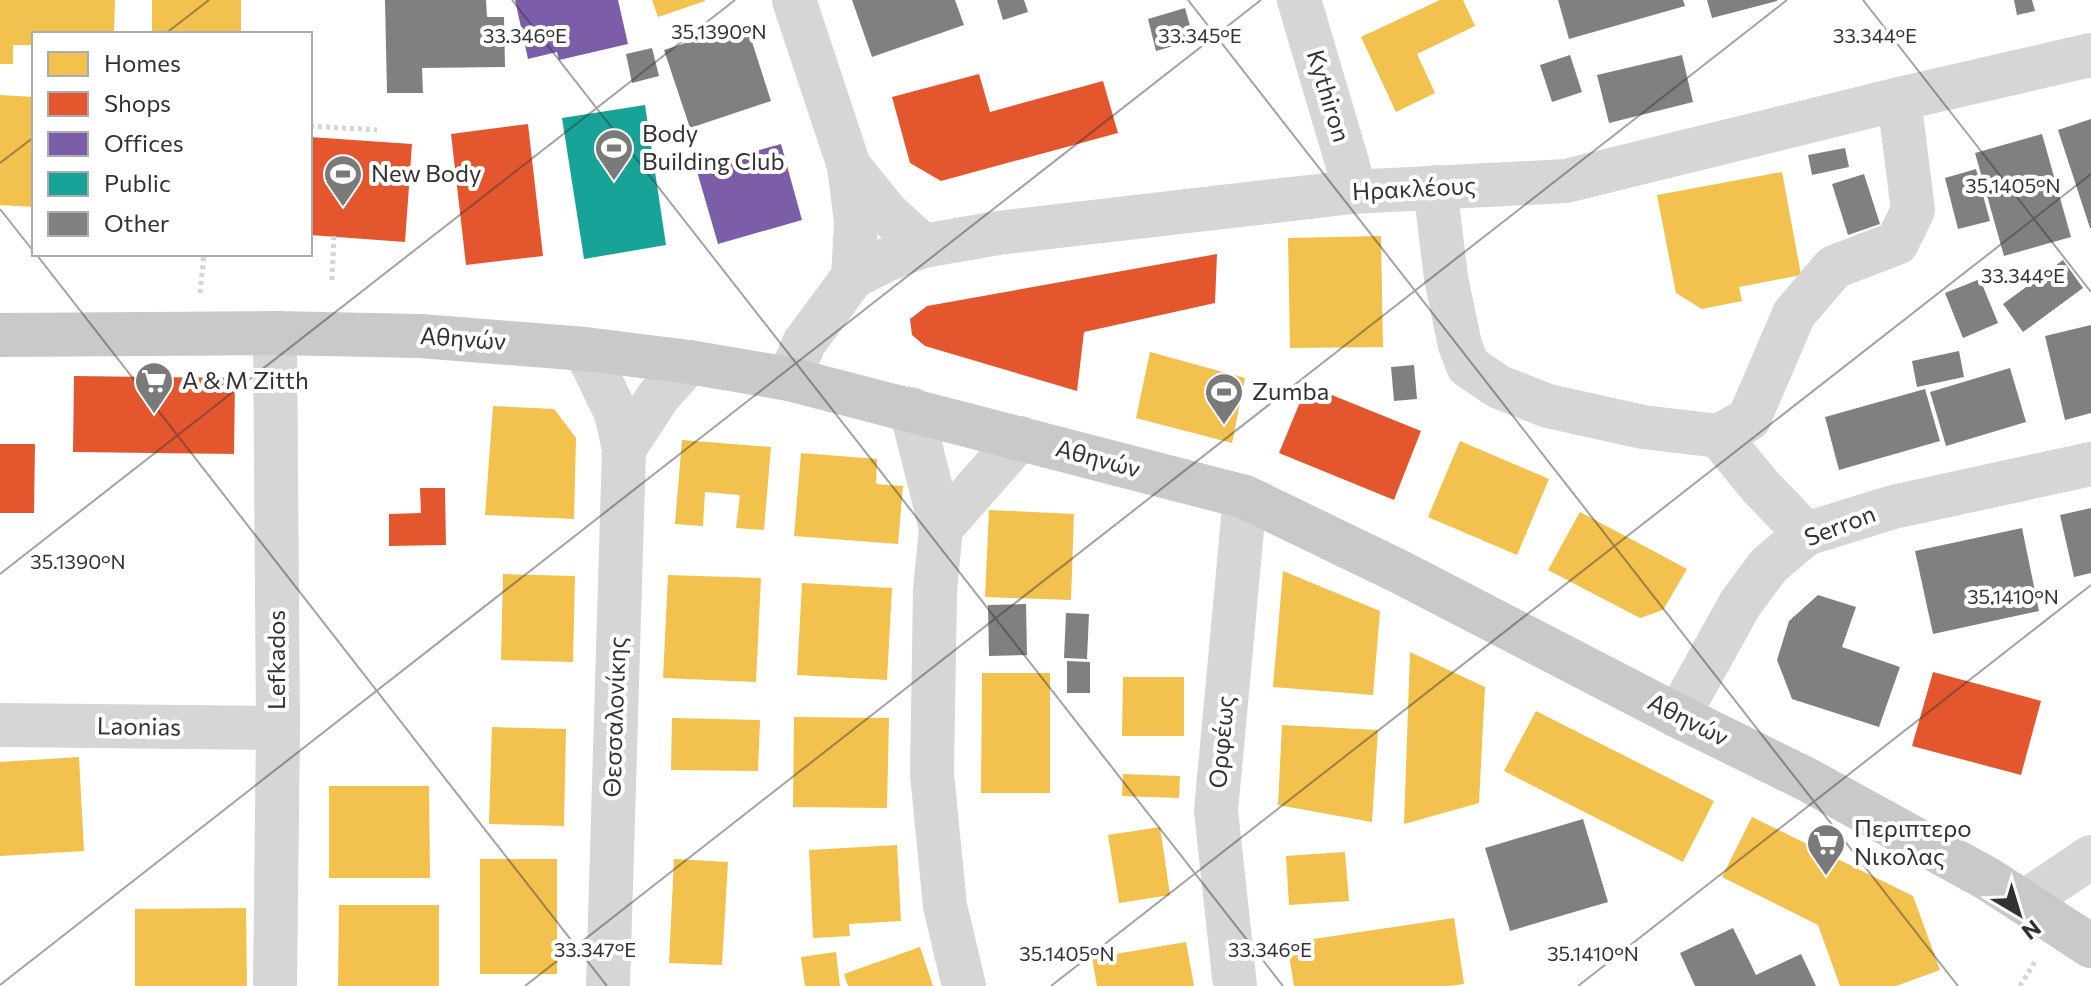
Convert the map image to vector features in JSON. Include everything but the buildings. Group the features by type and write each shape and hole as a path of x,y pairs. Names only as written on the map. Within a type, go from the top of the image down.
{"main road":[{"name":"Αθηνών","path":"0,335 275,333 420,336 585,349 689,362 789,379 1245,497 1400,572 1806,779 1988,879 2091,946"}],"street":[{"path":"794,0 849,166 856,222 853,277"},
{"name":"Kythiron","path":"1299,0 1349,169 1352,192"},
{"name":"Ηρακλέους","path":"789,379 804,343 853,277 923,246 1012,231 1352,192 1566,181 2091,55"},
{"path":"1435,187 1446,278 1460,345 1468,366 1499,387 1548,406 1643,427 1719,436 1749,419 1794,314 1834,267 1897,243 1913,210 1899,99"},
{"path":"849,166 887,213 923,246"},
{"name":"Lefkados","path":"275,333 278,728 275,986"},
{"name":"Θεσσαλονίκης","path":"585,349 616,413 624,449 608,986"},
{"path":"624,449 658,397 689,362"},
{"path":"911,409 941,528 935,590 932,774 945,906 964,986"},
{"path":"1719,436 1760,486 1806,534"},
{"path":"941,528 1020,438"},
{"name":"Serron","path":"1678,716 1747,594 1769,565 1806,534 1893,507 2091,464"},
{"name":"Ορφέως","path":"1235,986 1216,811 1245,497"},
{"name":"Laonias","path":"0,725 278,728"},
{"path":"2024,902 2091,857"}],"path":[{"path":"312,126 377,130"},
{"path":"332,280 334,236"}],"place":[{"name":"Body Building Club","path":"614,182"},
{"name":"New Body","path":"343,208"},
{"name":"A & M Zitth","path":"154,415"},
{"name":"Zumba","path":"1224,426"},
{"name":"Περιπτερο Νικολας","path":"1826,877"}]}
